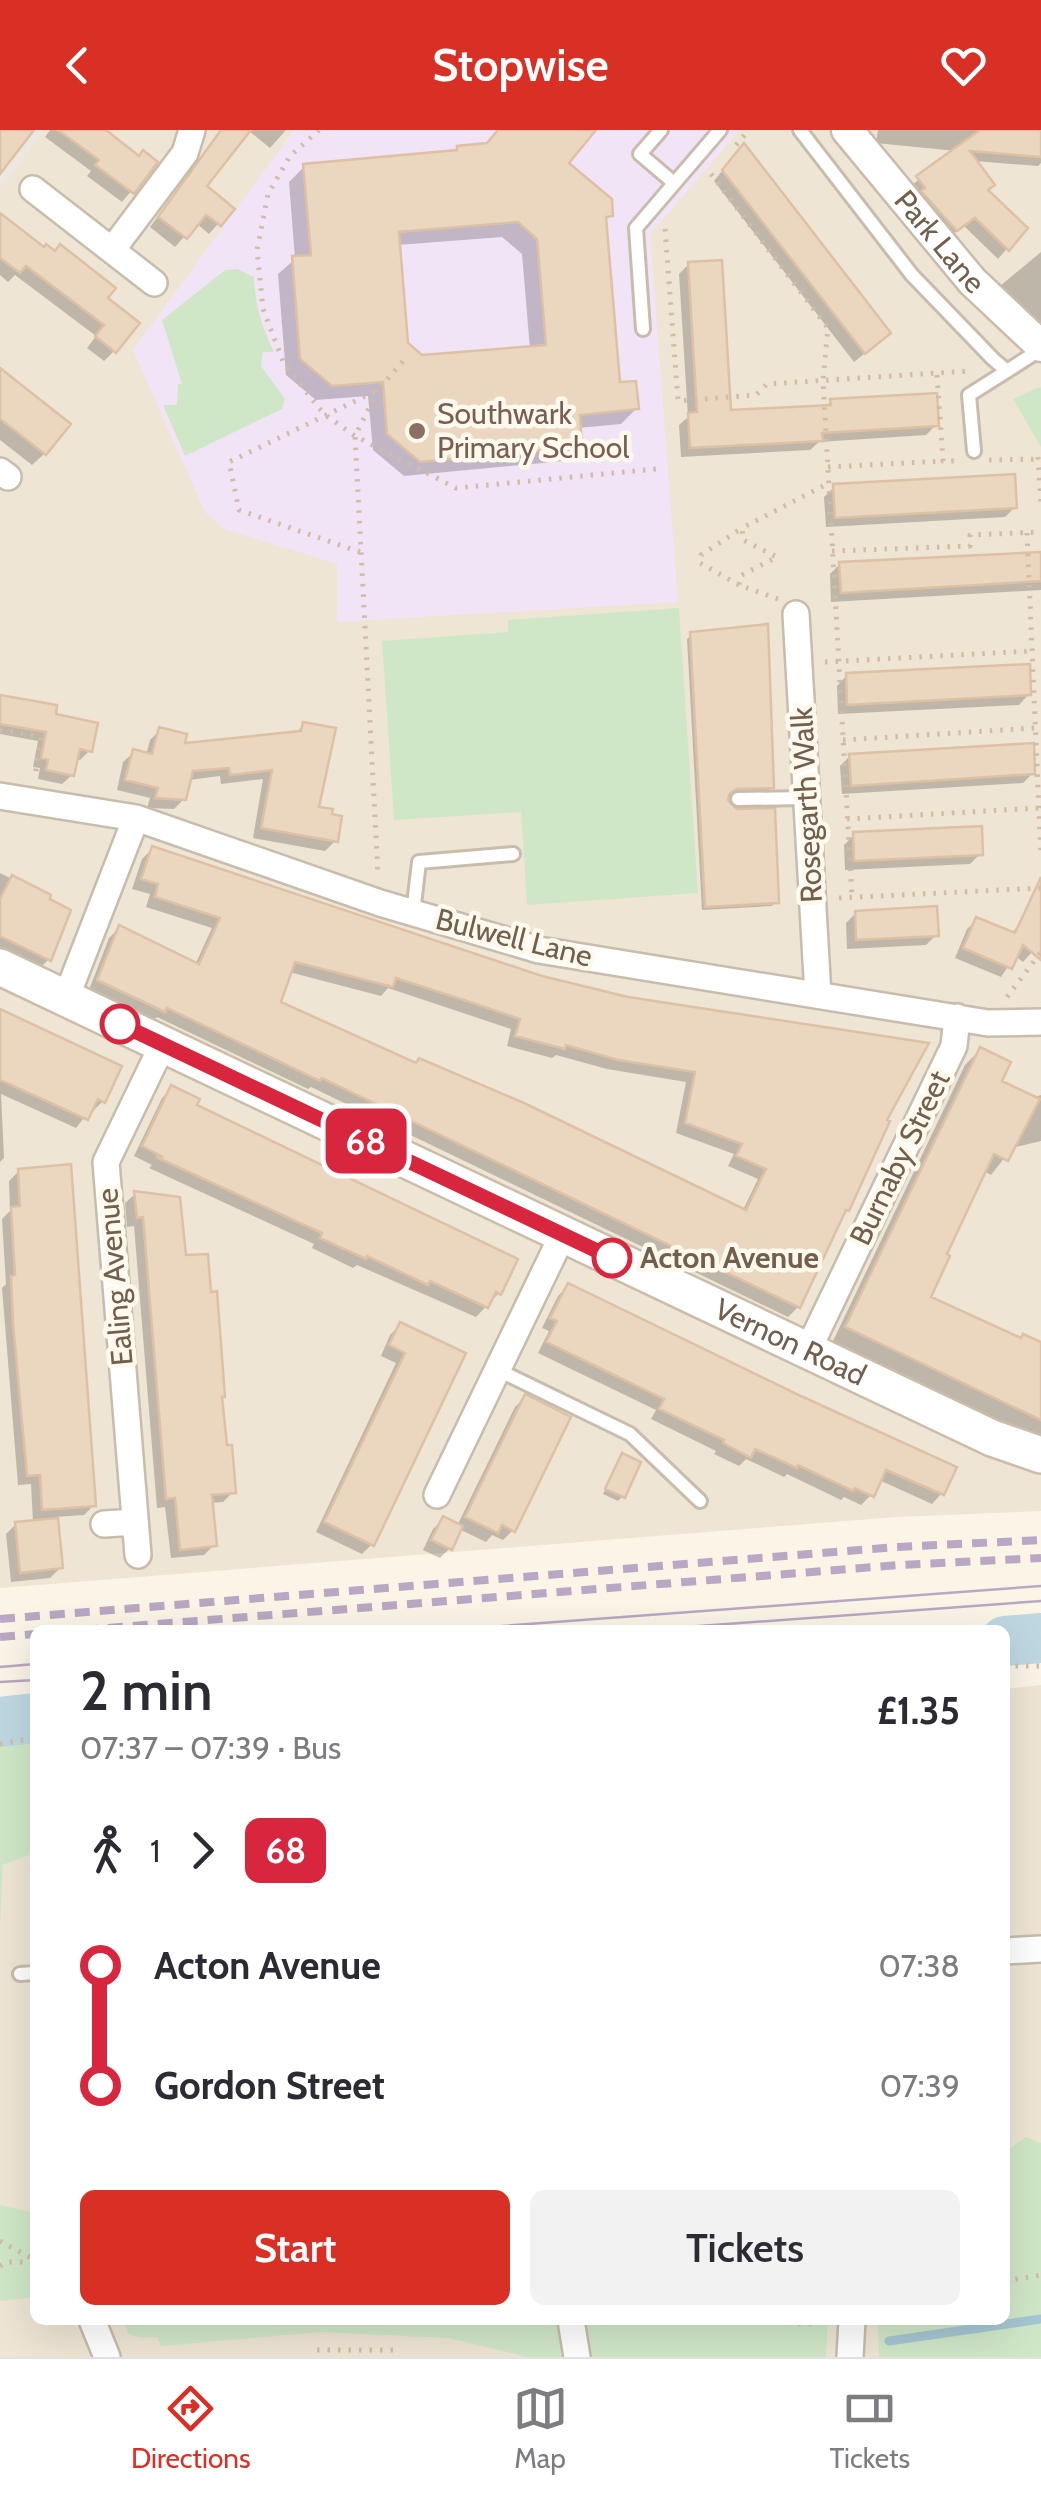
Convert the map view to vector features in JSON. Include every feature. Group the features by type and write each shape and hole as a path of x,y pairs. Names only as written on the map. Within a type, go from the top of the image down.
{"main road":[{"name":"Vernon Road","path":"0,967 992,1438 1041,1455"}],"street":[{"path":"112,250 186,153 192,130"},
{"name":"Park Lane","path":"847,130 972,282 1041,348"},
{"path":"33,188 154,283"},
{"name":"Rosegarth Walk","path":"796,614 818,995"},
{"name":"Bulwell Lane","path":"0,796 136,818 380,903 538,950 988,1023 1041,1022"},
{"path":"66,998 136,818"},
{"name":"Burnaby Street","path":"808,1350 954,1046 957,1017"},
{"name":"Ealing Avenue","path":"138,1555 106,1162 163,1044"},
{"path":"437,1495 563,1234"},
{"path":"104,1524 136,1522"},
{"path":"1010,1951 1041,1950"},
{"path":"94,2325 107,2357"},
{"path":"572,2325 577,2357"},
{"path":"850,2357 852,2325"}],"lane":[{"path":"661,130 640,154 674,183"},
{"path":"644,329 636,228 720,130"},
{"path":"800,130 912,275 958,326 1007,371"},
{"path":"974,451 969,395 1041,348"},
{"path":"738,799 806,798"},
{"path":"413,913 419,862 513,854"},
{"path":"498,1370 630,1434 700,1502"},
{"path":"20,1974 30,1973"}],"path":[{"path":"318,130 290,156 268,194 257,250 263,309 284,364 324,414 354,436 456,488 656,469"},
{"path":"736,145 749,130"},
{"path":"699,188 711,174 828,328 823,380 852,897"},
{"path":"675,217 663,232 678,401 756,395 767,384 970,371"},
{"path":"380,903 354,436 378,390 405,358"},
{"path":"360,552 239,510 229,462 378,390"},
{"path":"1041,458 1038,457 1041,504"},
{"path":"828,466 943,462"},
{"path":"796,614 779,600 739,585 700,563 701,556 742,528 829,483"},
{"path":"739,585 745,571 777,557 744,540 742,528"},
{"path":"832,551 970,546 970,535 1041,532"},
{"path":"1026,533 1041,858"},
{"path":"798,664 1032,652"},
{"path":"843,740 1035,728"},
{"path":"0,730 41,737 31,801"},
{"path":"847,819 1039,808"},
{"path":"812,898 1041,888"},
{"path":"988,1023 1041,952"},
{"path":"1010,1666 1041,1666"},
{"path":"0,1744 30,1739"},
{"path":"0,2241 30,2258"},
{"path":"0,2266 30,2261"},
{"path":"1010,2279 1041,2275"},
{"path":"317,2350 393,2350"}],"shaded area":[{"path":"0,130 1041,130 1041,1511 896,1517 0,1588"},
{"path":"0,130 45,130 0,189"},
{"name":"Southwark Primary School","path":"294,130 740,130 650,234 678,602 337,622 337,564 224,529 205,512 133,350"},
{"path":"1041,1685 1041,2357 0,2357 0,1904 3,1865 30,1855 30,2325 1010,2325 1010,1688"}],"green space":[{"path":"237,269 254,277 260,316 274,352 263,352 261,366 285,399 282,409 185,456 163,405 177,405 178,384 182,384 162,320 225,270"},
{"path":"1041,388 1041,447 1013,399"},
{"path":"679,608 698,893 527,905 521,812 394,820 382,641 508,632 508,620"},
{"path":"0,1731 30,1731 30,1855 3,1865 0,1926"},
{"path":"1026,2137 1041,2143 1041,2357 879,2357 878,2325 1010,2325 1010,2148"},
{"path":"0,2205 30,2212 30,2298 0,2301"},
{"path":"126,2325 828,2325 826,2357 527,2357 449,2338 321,2332 161,2346 157,2337 140,2338 128,2333"}],"building":[{"path":"0,130 34,130 0,174"},
{"path":"58,130 106,130 139,156 143,150 158,162 134,194 95,165 99,160"},
{"path":"221,130 251,130 207,186 235,209 221,226 206,215 187,239 158,217"},
{"path":"498,130 596,130 569,163 612,199 613,216 606,217 620,382 636,381 639,409 580,415 582,447 420,462 387,434 383,382 332,386 300,359 292,256 311,255 303,164 457,150 457,146 487,143","holes":["518,222 537,239 546,345 422,355 408,343 399,232"]},
{"path":"980,130 1041,130 1041,157 970,151 995,185 988,190 1028,228 1009,251 975,218 957,231 921,191 925,188 916,176"},
{"path":"744,143 891,333 865,354 722,170"},
{"path":"0,213 44,247 46,244 55,251 60,244 116,288 108,298 140,323 116,353 95,336 104,325 26,266 20,273 0,258"},
{"path":"722,260 731,410 831,405 830,399 937,393 939,426 822,433 823,441 690,448 688,413 697,412 688,262"},
{"path":"0,368 71,424 46,455 0,419"},
{"path":"1015,474 1017,508 835,518 833,484"},
{"path":"1041,552 1041,581 841,593 839,562"},
{"path":"768,624 774,788 737,789 728,800 737,809 775,808 779,903 705,907 690,632"},
{"path":"1030,664 1031,695 847,705 846,673"},
{"path":"0,695 57,705 56,714 98,723 92,752 80,749 74,776 46,770 48,760 41,758 46,732 0,724"},
{"path":"303,722 336,728 319,807 333,809 332,814 342,816 338,842 261,828 272,770 230,775 229,768 193,771 186,800 155,798 158,788 125,780 133,749 152,754 159,727 187,734 185,743 301,731"},
{"path":"1034,743 1035,774 851,786 849,754"},
{"path":"982,826 983,855 854,861 853,832"},
{"path":"152,846 542,976 628,997 929,1043 887,1120 890,1121 849,1211 846,1210 800,1308 322,1078 320,1081 167,1008 165,1012 97,980 119,925 199,964 220,918 155,897 158,884 141,879","holes":["295,962 393,987 396,978 520,1019 515,1036 618,1060 695,1072 685,1123 742,1144 736,1156 766,1169 746,1210 524,1103 419,1058 416,1063 281,1002"]},
{"path":"12,875 71,910 51,961 0,936 0,899"},
{"path":"1041,877 1041,960 1023,945 1012,969 963,948 976,917 1015,933"},
{"path":"937,906 939,936 856,940 855,911"},
{"path":"0,1009 122,1066 105,1103 98,1099 88,1120 0,1080"},
{"path":"980,1047 1011,1062 1002,1081 1040,1099 1008,1161 994,1154 931,1297 1021,1338 1023,1334 1041,1342 1041,1420 845,1327"},
{"path":"171,1085 200,1099 197,1105 518,1259 501,1295 496,1292 488,1308 430,1281 428,1285 320,1238 322,1233 156,1157 163,1157 142,1146"},
{"path":"71,1164 96,1506 42,1510 40,1475 27,1476 13,1323 11,1207 20,1206 18,1169"},
{"path":"134,1191 180,1197 186,1255 208,1254 211,1292 217,1291 222,1397 236,1493 212,1495 217,1546 180,1550 175,1498 166,1499 143,1217 137,1218"},
{"path":"568,1283 957,1467 944,1495 886,1470 874,1497 855,1488 853,1491 755,1449 751,1458 723,1443 724,1440 659,1409 664,1399 546,1342 557,1321 550,1318"},
{"path":"400,1322 466,1353 374,1546 324,1522 405,1353 389,1345"},
{"path":"525,1394 571,1417 515,1532 502,1525 498,1533 465,1517"},
{"path":"622,1453 641,1462 625,1498 605,1489"},
{"path":"443,1516 463,1526 452,1550 431,1540"},
{"path":"58,1518 63,1568 20,1573 15,1522"}],"waterway":[{"path":"1010,1641 1041,1638"},
{"path":"0,1722 30,1719"},
{"path":"1010,2323 1041,2319"},
{"path":"889,2341 1000,2325"}],"tram line":[{"path":"516,1625 1041,1586"},
{"path":"712,1625 1041,1601"},
{"path":"0,1667 30,1664"},
{"path":"0,1682 30,1680"}],"railway":[{"path":"0,1619 897,1547 1041,1540"},
{"path":"146,1625 899,1565 1041,1558"},
{"path":"0,1637 30,1634"}],"bus line":[{"name":"68","path":"120,1024 612,1258"}],"place":[{"name":"Southwark Primary School","path":"417,431"},
{"name":"Acton Avenue","path":"612,1258"}]}
